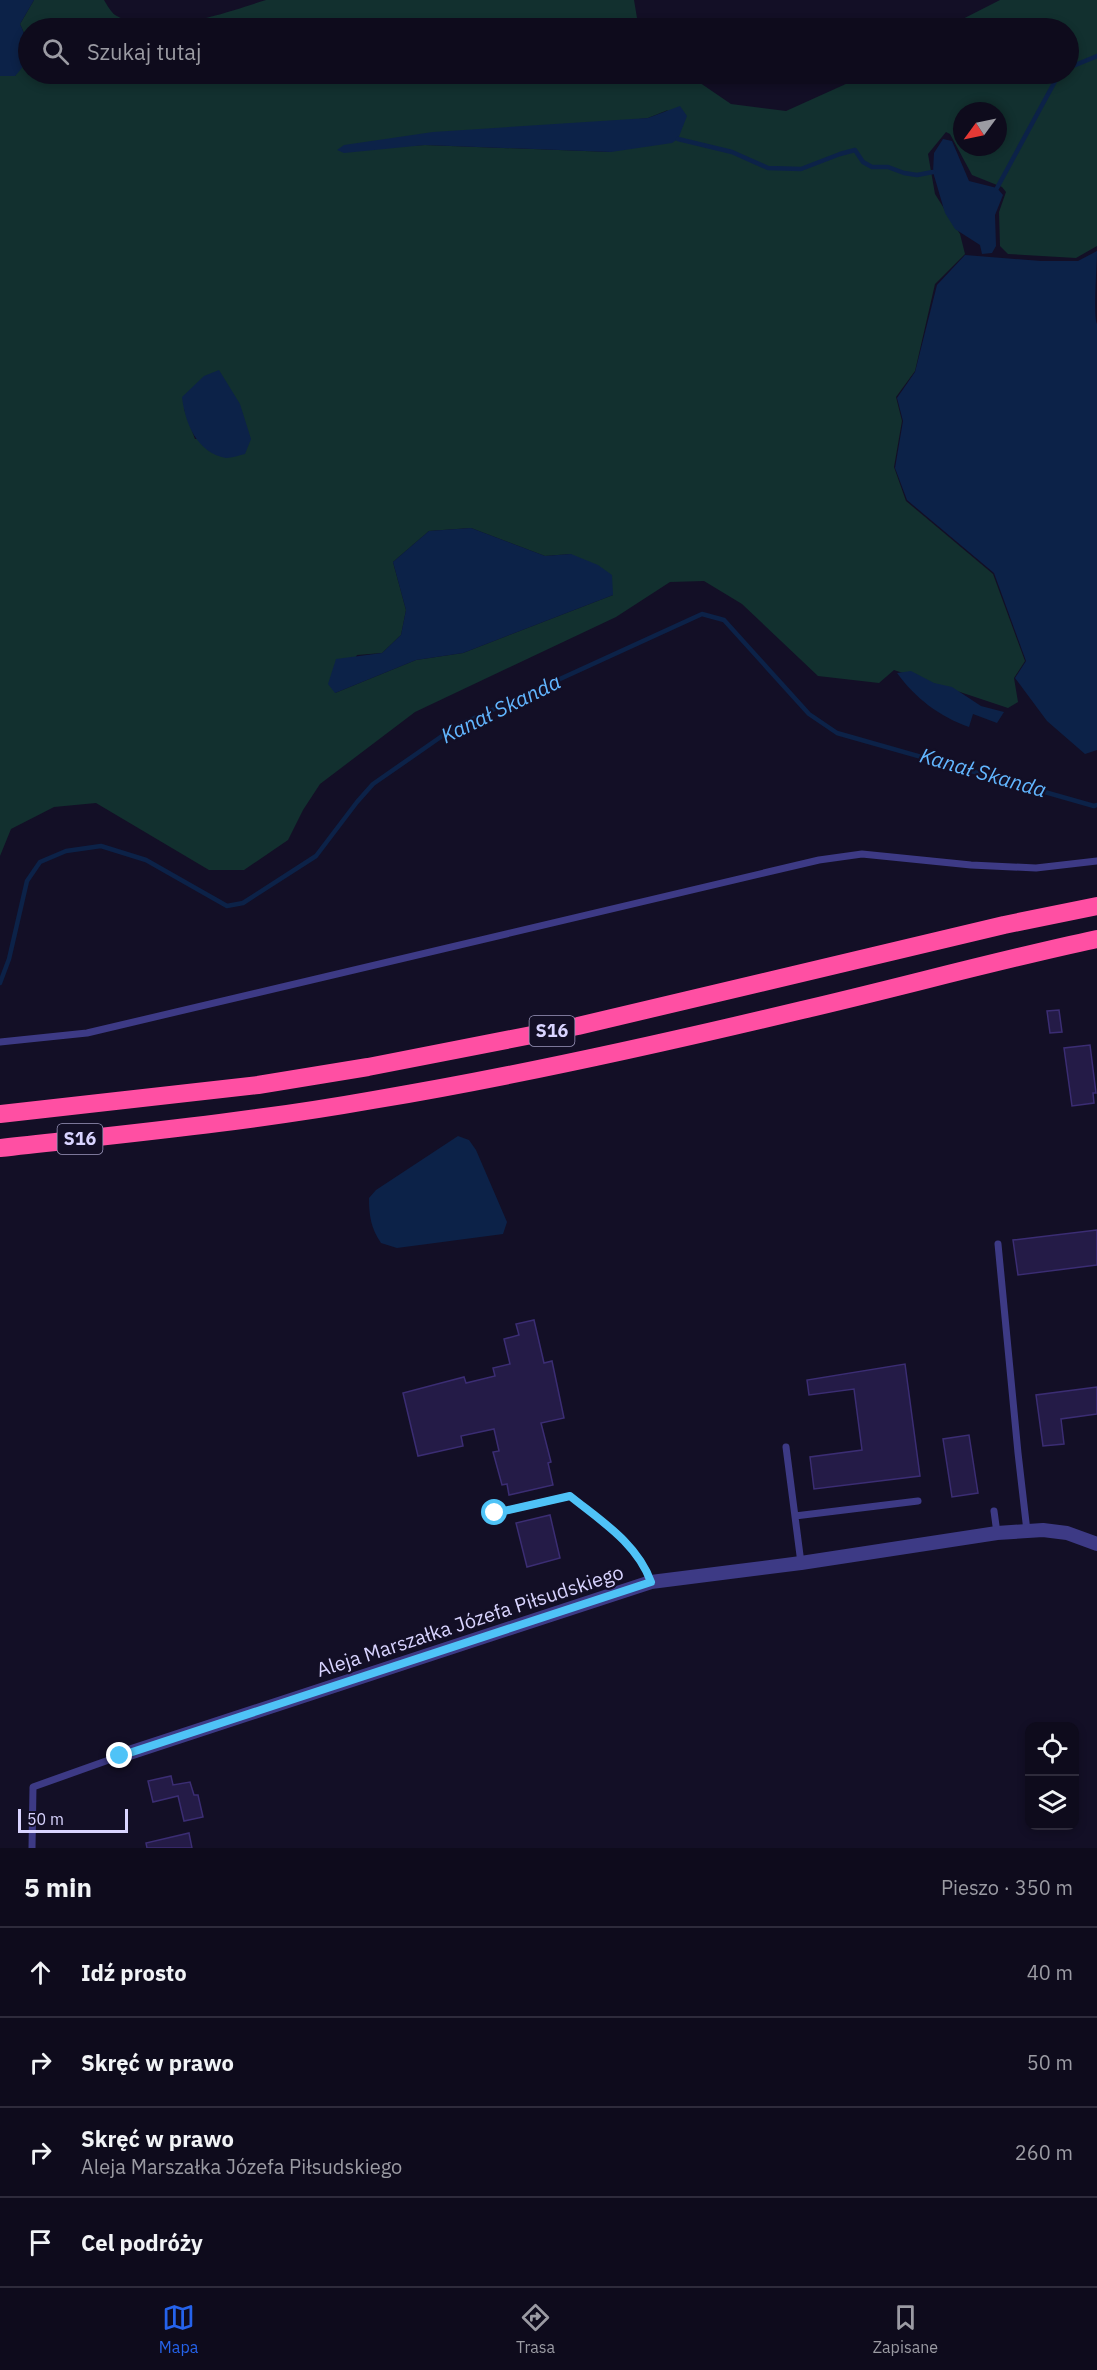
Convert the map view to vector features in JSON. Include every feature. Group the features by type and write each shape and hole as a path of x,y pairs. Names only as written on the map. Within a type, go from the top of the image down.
{"highway":[{"name":"S16","path":"0,1114 258,1085 368,1067 578,1026 1004,925 1097,906"},
{"name":"S16","path":"0,1148 160,1130 372,1101 675,1040 1015,956 1097,939"}],"street":[{"name":"Aleja Marszałka Józefa Piłsudskiego","path":"120,1756 651,1582 801,1563 997,1533 1043,1530 1067,1533 1097,1544"}],"lane":[{"path":"0,1042 87,1033 819,860 862,854 971,866 1036,868 1097,861"},
{"path":"998,1244 1027,1531"},
{"path":"786,1447 801,1563"},
{"path":"495,1513 570,1496 624,1538 645,1564 651,1582"},
{"path":"795,1516 918,1501"},
{"path":"994,1511 997,1533"},
{"name":"Aleja Marszałka Józefa Piłsudskiego","path":"32,1848 33,1787 120,1756"}],"green space":[{"path":"34,0 104,0 115,15 122,18 24,18"},
{"path":"266,0 634,0 637,18 206,18"},
{"path":"1000,0 1097,0 1097,246 1076,258 1008,254 1000,246 999,212 1006,192 1002,187 972,175 962,156 1007,156 1007,102 953,102 953,140 946,132 928,154 935,194 960,234 965,254 935,284 915,371 896,397 902,421 894,467 906,501 993,574 1025,661 1014,678 1018,702 1008,708 894,670 879,683 818,676 742,604 704,581 670,582 616,617 415,712 320,784 303,810 288,840 244,870 209,870 96,803 54,807 11,829 0,856 0,76 15,76 18,68 18,84 702,84 731,104 786,111 846,84 1079,84 1079,18 965,18","holes":["668,110 611,152 425,145 390,147 648,118","184,409 251,439 195,439","471,528 545,556 571,554 613,595 463,653 416,660 335,693 357,655 382,653 401,635 406,610 393,562 429,531"]}],"water":[{"path":"0,0 34,0 24,18 18,18 18,72 15,76 0,76"},
{"path":"680,106 687,116 678,139 672,143 611,152 425,145 344,153 337,150 344,145 433,132 648,118"},
{"path":"943,139 952,141 953,156 958,156 969,181 997,188 1003,195 995,215 996,246 992,253 982,254 980,245 955,229 945,213 933,172 934,153"},
{"path":"1097,251 1095,301 1097,324 1097,750 1085,754 1047,721 1015,678 1026,661 994,573 907,500 895,468 903,421 897,398 915,372 937,285 965,255 1041,261 1078,261"},
{"path":"219,370 240,404 251,439 245,454 228,458 216,455 200,443 186,417 182,397 204,376"},
{"path":"471,528 545,556 571,554 598,565 612,575 613,595 463,653 416,660 335,693 328,684 336,659 382,653 401,635 406,610 393,562 429,531"},
{"path":"911,671 934,683 952,687 981,706 1004,712 997,723 973,714 969,727 958,723 929,706 897,673"},
{"path":"458,1136 469,1140 476,1150 507,1222 503,1234 397,1248 381,1243 371,1222 369,1198 376,1190"}],"building":[{"path":"1059,1010 1062,1032 1050,1033 1047,1011"},
{"path":"1090,1045 1096,1093 1093,1093 1094,1103 1072,1106 1064,1048"},
{"path":"1097,1230 1097,1265 1018,1275 1013,1240"},
{"path":"534,1320 544,1363 552,1361 564,1418 541,1423 551,1462 548,1463 553,1485 509,1495 507,1484 502,1485 493,1452 499,1451 494,1429 461,1436 463,1446 418,1456 403,1393 464,1377 466,1383 495,1376 493,1368 510,1364 504,1339 519,1335 516,1324"},
{"path":"905,1364 920,1476 814,1489 810,1457 862,1450 854,1389 809,1395 807,1380"},
{"path":"1097,1387 1097,1414 1061,1419 1064,1444 1043,1446 1036,1395"},
{"path":"969,1435 978,1493 952,1497 943,1439"},
{"path":"550,1515 560,1558 527,1567 516,1523"},
{"path":"171,1776 173,1785 190,1782 194,1795 198,1795 203,1817 184,1821 178,1796 153,1802 148,1781"},
{"path":"189,1833 192,1848 147,1848 146,1843"}],"waterway":[{"path":"1079,63 1097,56"},
{"path":"997,188 1054,84"},
{"path":"678,139 732,152 768,168 801,169 855,150 863,162 872,167 888,167 917,175 933,172"},
{"name":"Kanał Skanda","path":"0,983 9,959 27,881 40,862 66,851 101,846 146,860 227,906 243,903 316,856 373,784 455,727 702,614 724,620 809,714 837,733 1097,805"}],"route":[{"path":"120,1756 651,1582 645,1564 624,1538 570,1496 495,1513"}]}
